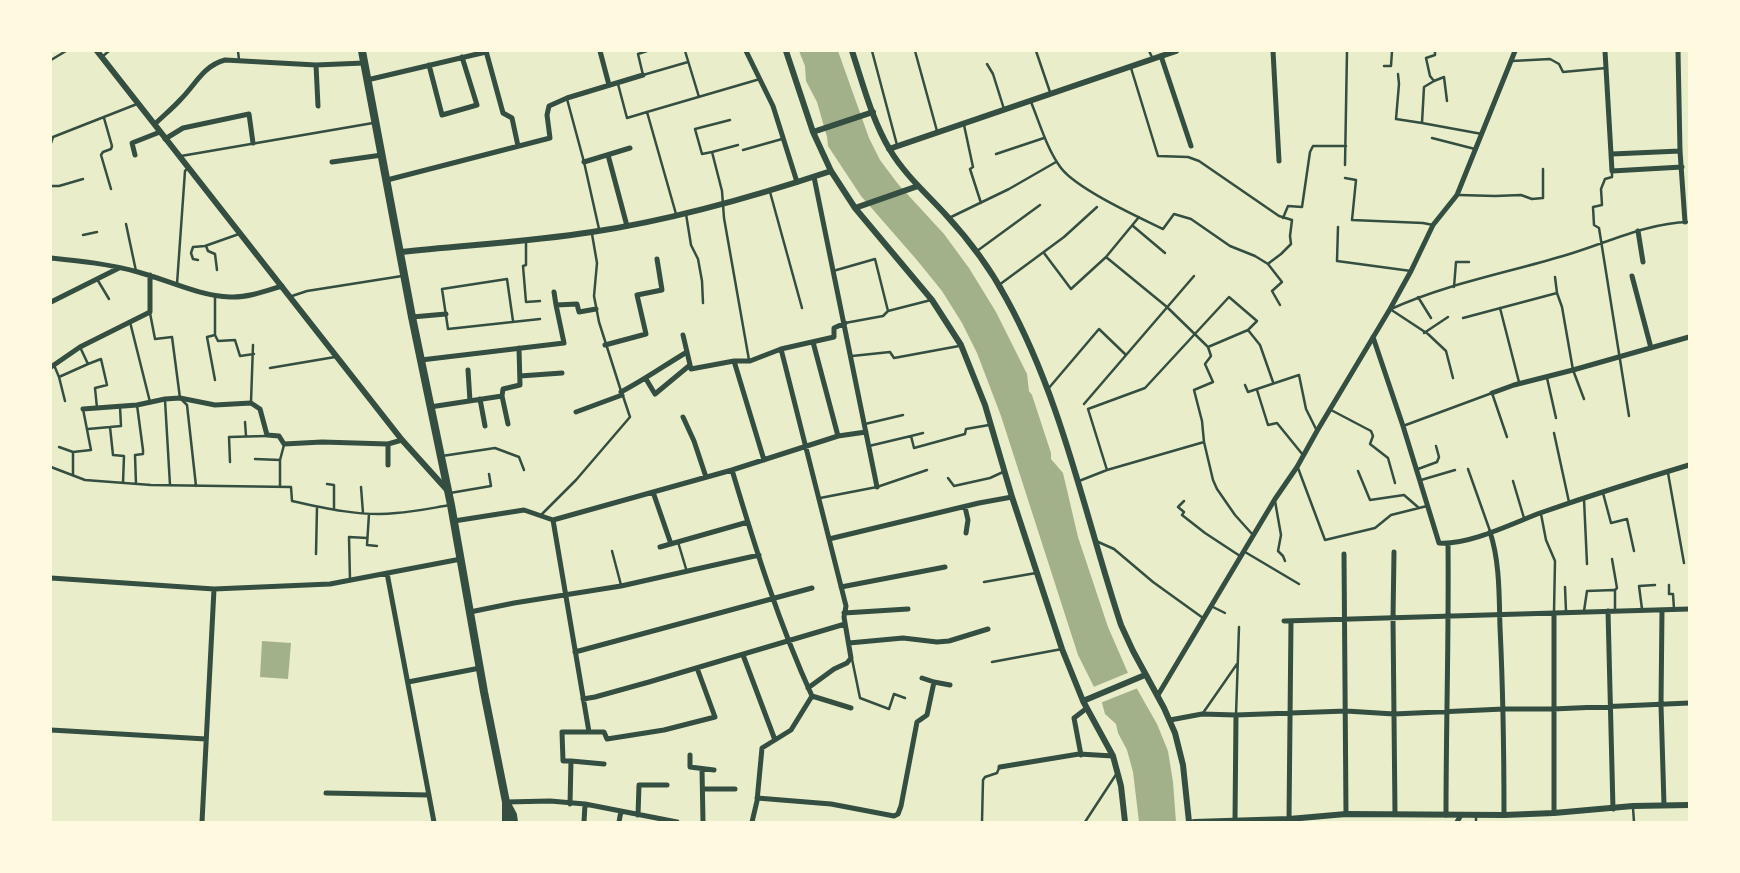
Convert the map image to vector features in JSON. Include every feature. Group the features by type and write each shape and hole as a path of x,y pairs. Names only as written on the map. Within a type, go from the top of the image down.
{"main road":[{"path":"362,51 412,317 454,521 506,802 506,822"},
{"path":"506,802 513,815 514,822"}],"street":[{"path":"367,80 486,51 503,113 512,118 518,146"},
{"path":"600,51 609,85"},
{"path":"746,51 773,106 797,182"},
{"path":"786,51 831,171 855,208 932,300 961,346 991,424 1004,472 1062,649 1086,708 1113,756 1118,772 1125,822"},
{"path":"852,51 869,113 889,149 918,186 949,218 976,252 999,286 1024,334 1046,390 1077,481 1122,625 1170,720 1180,747 1189,822"},
{"path":"889,149 1176,51"},
{"path":"1272,51 1279,161"},
{"path":"1158,695 1374,337 1411,271 1433,225 1457,195 1515,51"},
{"path":"1605,51 1612,171 1682,167"},
{"path":"1678,51 1680,151 1687,222"},
{"path":"99,54 402,440 448,492"},
{"path":"155,124 182,99 203,72 215,62 238,55 316,65 364,63"},
{"path":"1161,56 1191,146"},
{"path":"429,65 442,115 477,105 462,57"},
{"path":"316,65 318,106"},
{"path":"387,180 550,138 547,115 549,106 567,98 643,75"},
{"path":"817,131 869,113"},
{"path":"165,139 183,128 249,114 253,143"},
{"path":"136,155 132,143 160,132"},
{"path":"584,162 630,148"},
{"path":"1612,154 1680,151"},
{"path":"332,162 382,155"},
{"path":"608,155 627,226"},
{"path":"400,252 526,240 627,226 724,203 831,171"},
{"path":"814,177 877,487"},
{"path":"855,208 918,186"},
{"path":"1638,231 1643,262"},
{"path":"51,258 103,263 136,271 215,296 244,296 282,286"},
{"path":"605,345 646,334 637,295 662,290 657,259"},
{"path":"51,302 119,268"},
{"path":"52,366 80,347 150,312 150,276"},
{"path":"1632,276 1651,348"},
{"path":"421,360 564,343 554,292"},
{"path":"556,305 578,304 579,312 596,309"},
{"path":"412,317 446,314"},
{"path":"683,335 691,369 734,361 750,361 781,349 834,338 834,328 844,323"},
{"path":"1374,337 1439,543 1448,544 1490,532 1584,498 1689,465"},
{"path":"1492,393 1689,337"},
{"path":"813,342 838,436"},
{"path":"508,424 502,396 503,388 520,385 519,348"},
{"path":"781,349 846,606 844,613 845,624 851,658 847,663 834,669 808,688"},
{"path":"576,412 622,393 687,352"},
{"path":"734,361 764,460"},
{"path":"646,379 655,394 690,365"},
{"path":"468,370 470,400"},
{"path":"520,376 562,373"},
{"path":"430,407 502,396"},
{"path":"84,409 137,405 180,398 215,405 251,403 260,408 268,435 278,436 284,444 322,442 388,444 402,440"},
{"path":"480,399 485,426"},
{"path":"683,417 694,441 706,477"},
{"path":"454,521 524,510 553,520 732,470 838,436 866,432"},
{"path":"388,444 388,465"},
{"path":"732,470 773,597 808,688 812,696 851,708"},
{"path":"653,492 671,544"},
{"path":"829,538 1012,497"},
{"path":"965,507 968,520 966,533"},
{"path":"553,520 589,732"},
{"path":"660,547 748,522"},
{"path":"1490,532 1495,547 1500,614 1504,708 1504,815"},
{"path":"1446,815 1446,712 1449,616 1448,544"},
{"path":"1394,552 1392,619 1396,814"},
{"path":"470,612 621,586 759,554"},
{"path":"1344,554 1346,814"},
{"path":"51,578 214,589 330,584 460,560"},
{"path":"841,587 945,567"},
{"path":"387,573 434,822"},
{"path":"575,652 812,588"},
{"path":"202,822 214,589"},
{"path":"844,613 908,609"},
{"path":"1284,621 1689,609"},
{"path":"1662,610 1661,705 1664,805"},
{"path":"1608,611 1613,809"},
{"path":"1554,613 1554,822"},
{"path":"1289,821 1291,621"},
{"path":"583,698 595,697 789,642 845,624"},
{"path":"849,643 903,638 949,642 988,629"},
{"path":"743,655 775,740"},
{"path":"408,682 480,668"},
{"path":"604,764 563,761 562,732 604,732 607,739 664,730 715,717 697,668"},
{"path":"1083,701 1146,675"},
{"path":"922,678 950,685"},
{"path":"757,798 831,804 894,816 898,814 917,722 927,715 934,682"},
{"path":"752,822 757,798 762,748 791,730 812,696"},
{"path":"1170,720 1202,714 1346,712 1394,714 1504,708 1553,709 1689,704"},
{"path":"1081,755 1074,718 1086,708"},
{"path":"1235,821 1236,715"},
{"path":"51,730 206,740"},
{"path":"690,755 690,767 714,770"},
{"path":"1000,767 1081,755 1113,756"},
{"path":"570,804 571,761"},
{"path":"702,769 703,822"},
{"path":"638,814 639,785 667,785"},
{"path":"703,790 735,790"},
{"path":"326,793 429,796"},
{"path":"506,802 550,801 585,804 638,814 657,820 677,822"},
{"path":"584,822 585,804"},
{"path":"1194,822 1289,821 1346,814 1461,815 1476,819 1504,815 1613,809 1633,806 1689,805"},
{"path":"619,822 621,811"},
{"path":"1457,822 1461,815"}],"lane":[{"path":"51,60 66,51"},
{"path":"99,54 108,51"},
{"path":"647,51 638,54 643,75 688,62"},
{"path":"685,51 699,97"},
{"path":"872,51 898,146"},
{"path":"915,51 937,132"},
{"path":"1036,51 1051,94"},
{"path":"1149,51 1154,59"},
{"path":"1345,166 1347,51"},
{"path":"1384,66 1391,66 1392,51"},
{"path":"1434,81 1430,76 1426,58 1435,55 1435,51"},
{"path":"233,52 238,55"},
{"path":"1512,61 1550,59 1559,64 1563,72 1606,68"},
{"path":"988,64 1004,110"},
{"path":"1131,67 1158,156 1188,156 1199,161 1283,218 1292,220 1291,244 1282,254 1268,264"},
{"path":"1398,74 1396,119 1482,134"},
{"path":"1422,123 1424,88 1444,77 1447,101"},
{"path":"617,82 627,118 760,79"},
{"path":"567,98 600,231"},
{"path":"1031,101 1044,138 1056,162 1072,179 1163,229 1174,214 1190,219 1230,246 1255,256 1268,264 1282,282 1272,290 1280,304"},
{"path":"51,143 52,137 138,104"},
{"path":"647,112 676,215"},
{"path":"104,118 112,146 111,149 103,152 101,155 111,189"},
{"path":"730,120 695,129 702,154 738,145"},
{"path":"180,156 376,123"},
{"path":"963,124 973,167 970,169 981,203"},
{"path":"743,150 783,138"},
{"path":"996,154 1044,138"},
{"path":"1432,138 1476,149"},
{"path":"1283,218 1288,206 1302,207 1310,152 1313,146 1346,146"},
{"path":"712,152 722,191 727,237 750,361"},
{"path":"949,218 981,203 1056,162"},
{"path":"177,284 185,171 188,168"},
{"path":"1457,195 1521,195 1532,199 1543,198 1543,169"},
{"path":"1612,171 1612,177 1605,179 1601,189 1602,205 1593,207 1594,225 1600,228 1629,416"},
{"path":"1345,178 1356,180 1352,220 1394,221 1433,225"},
{"path":"51,186 59,186 83,179"},
{"path":"769,190 802,308"},
{"path":"976,252 1040,205"},
{"path":"999,286 1077,227 1097,207"},
{"path":"686,212 691,245 698,259 703,303"},
{"path":"1044,252 1071,289 1106,257 1139,217"},
{"path":"1390,309 1418,297 1564,256 1638,231 1687,222"},
{"path":"126,224 136,271"},
{"path":"1133,226 1165,253"},
{"path":"1338,227 1337,261 1411,271"},
{"path":"83,235 97,232"},
{"path":"541,516 576,480 630,417 605,345 596,309 594,296 597,263 591,232"},
{"path":"198,260 193,259 191,253 193,247 206,246 240,233"},
{"path":"526,240 526,265 523,266 526,302 540,301"},
{"path":"206,246 208,252 215,254 217,270"},
{"path":"1106,257 1167,307 1208,347 1211,356 1205,364 1213,382 1194,390 1213,480 1217,490 1235,515 1253,535"},
{"path":"833,272 875,259 888,311"},
{"path":"1454,287 1456,262 1469,262"},
{"path":"290,296 307,291 405,275"},
{"path":"1084,404 1194,276"},
{"path":"1556,277 1557,293 1562,307 1573,370 1584,399"},
{"path":"98,279 109,299"},
{"path":"514,321 507,279 442,289 448,329 540,319"},
{"path":"1464,318 1557,293"},
{"path":"215,296 215,335 218,342 236,340 240,356 254,354"},
{"path":"1107,470 1088,409 1145,388 1229,297 1257,321 1248,330 1208,347"},
{"path":"1418,297 1430,318"},
{"path":"844,323 883,316 888,311 932,300"},
{"path":"1500,308 1520,384"},
{"path":"1390,309 1446,351 1453,378"},
{"path":"150,312 155,339 172,337 180,398 187,406 196,486"},
{"path":"1424,333 1448,317"},
{"path":"130,321 150,402"},
{"path":"1046,390 1099,328 1126,355"},
{"path":"1248,330 1260,345 1274,383"},
{"path":"215,335 208,337 215,380"},
{"path":"251,403 253,345"},
{"path":"851,356 890,352 894,358 961,346"},
{"path":"80,347 88,364"},
{"path":"270,368 336,357"},
{"path":"60,377 100,359 107,385 94,388 97,408"},
{"path":"52,366 60,377 65,401"},
{"path":"1246,385 1248,392 1299,375 1306,409 1317,431"},
{"path":"1546,377 1556,418"},
{"path":"1256,389 1268,425 1277,422 1303,455"},
{"path":"1403,426 1492,393 1506,437"},
{"path":"165,399 170,486"},
{"path":"88,429 121,426 120,405"},
{"path":"136,484 135,455 142,454 143,450 137,405"},
{"path":"59,448 72,452 91,450 84,409"},
{"path":"1330,410 1371,431 1374,436 1370,444 1388,458 1394,483"},
{"path":"864,424 903,415"},
{"path":"244,422 246,436"},
{"path":"911,436 914,448 965,434 966,429 991,424"},
{"path":"110,428 113,455 124,456 123,483"},
{"path":"869,446 923,433"},
{"path":"1554,433 1570,503"},
{"path":"230,462 229,437 264,437 268,435"},
{"path":"1077,481 1107,470 1204,442"},
{"path":"280,486 280,460 284,444"},
{"path":"1416,470 1437,462 1439,457 1436,446"},
{"path":"440,456 496,448 519,457 524,470"},
{"path":"72,452 73,475"},
{"path":"254,459 280,460"},
{"path":"51,467 85,480 170,486 291,487 292,500 317,507 369,513 395,514 451,505"},
{"path":"1297,467 1325,540 1376,528 1391,515 1427,506"},
{"path":"1468,469 1490,532"},
{"path":"819,498 877,487 927,470"},
{"path":"1420,481 1455,470"},
{"path":"1358,471 1370,500 1404,495 1419,508"},
{"path":"1667,471 1684,563"},
{"path":"948,478 954,486 990,478 1004,472"},
{"path":"448,492 491,486 489,474"},
{"path":"1513,481 1525,519"},
{"path":"327,484 334,485 334,509"},
{"path":"361,487 363,512"},
{"path":"1602,492 1611,523 1627,519 1634,551"},
{"path":"1584,498 1587,564"},
{"path":"1275,499 1281,535 1278,551 1284,556 1285,561"},
{"path":"1184,501 1178,506 1184,512 1182,515 1205,533 1299,584"},
{"path":"316,554 317,507"},
{"path":"369,513 367,545 377,546"},
{"path":"1541,513 1546,540 1555,560 1554,613"},
{"path":"350,580 348,537 367,538"},
{"path":"1095,541 1114,549 1153,582 1204,618"},
{"path":"678,542 687,572"},
{"path":"612,551 621,586"},
{"path":"1612,559 1617,588 1614,590 1615,611"},
{"path":"984,582 1036,573"},
{"path":"1642,610 1639,586 1655,585"},
{"path":"1669,585 1669,594 1672,594 1674,609"},
{"path":"1565,586 1566,613"},
{"path":"1584,612 1587,591 1614,590"},
{"path":"1211,606 1225,613"},
{"path":"1236,715 1239,627"},
{"path":"992,662 1062,649"},
{"path":"851,658 860,698 889,709 894,694 905,698"},
{"path":"1202,714 1238,662"},
{"path":"982,822 983,780 997,773 1000,767"},
{"path":"1085,822 1118,772"},
{"path":"1633,806 1634,822"}],"shaded area":[{"path":"799,51 838,51 869,138 880,160 898,184 944,234 969,268 996,312 1027,374 1029,391 1051,453 1051,459 1063,473 1078,537 1108,627 1128,673 1157,724 1168,751 1176,822 1139,822 1133,772 1127,750 1118,733 1116,724 1105,714 1102,703 1078,655 1001,416 977,353 962,323 942,291 861,196 828,146 817,102 806,81 805,66"},
{"path":"262,641 291,643 288,679 260,677"}],"pier":[{"path":"1130,672 1138,688 1100,703 1091,688"}]}
